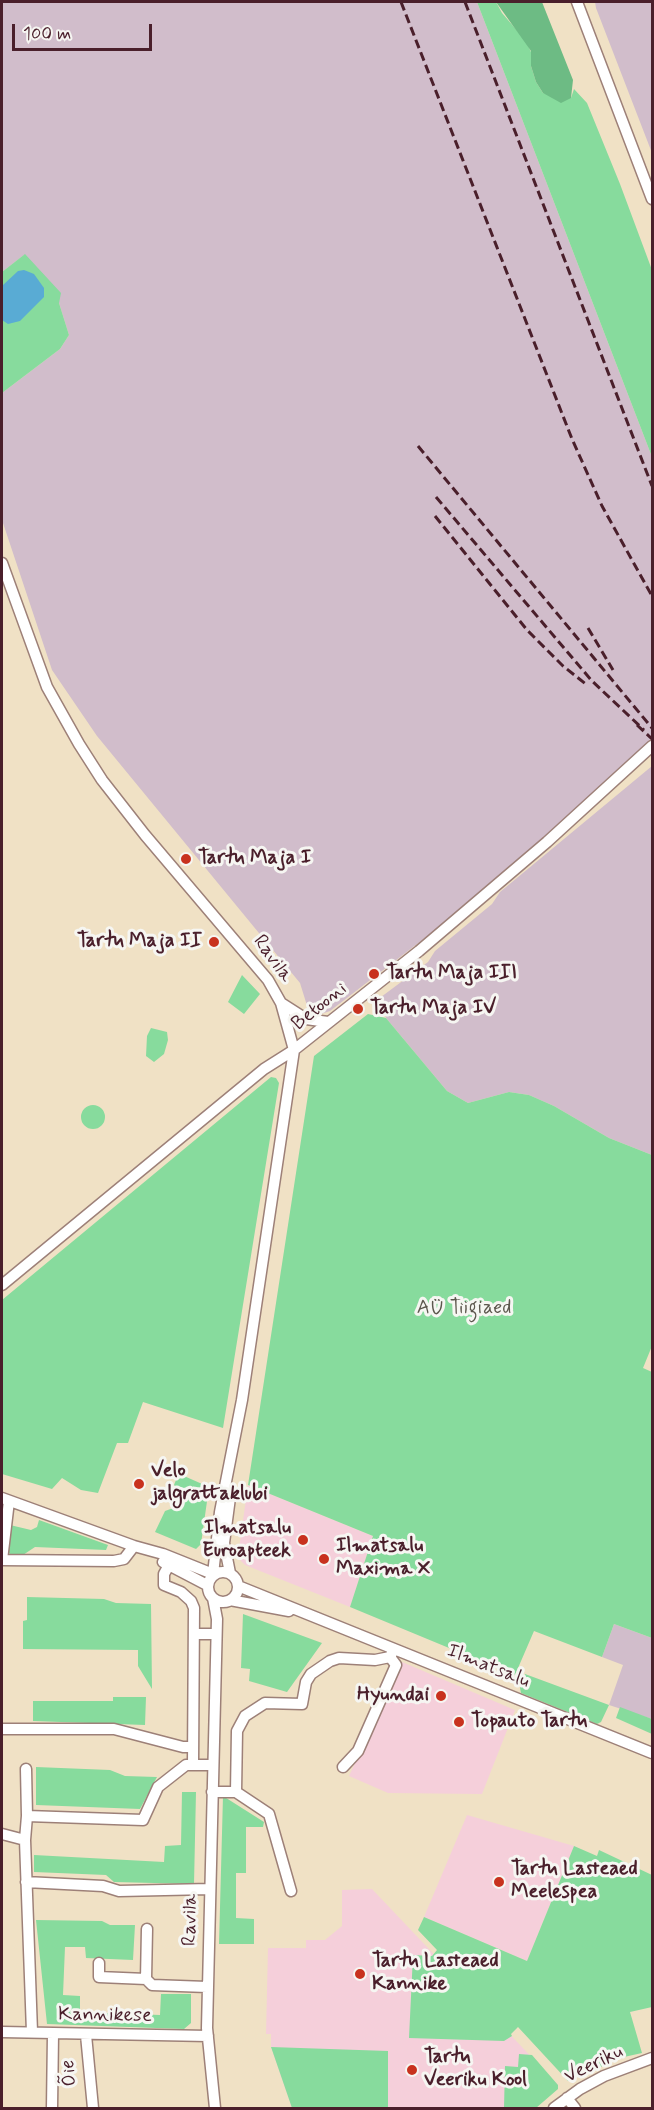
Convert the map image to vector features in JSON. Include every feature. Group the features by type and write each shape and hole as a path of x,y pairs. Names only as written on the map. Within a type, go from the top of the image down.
{"street":[{"path":"577,2 652,199"},
{"name":"Ravila","path":"2,563 47,687 79,744 102,780 145,835 268,980 281,1003 294,1050 235,1442 224,1543 230,1573"},
{"name":"Betooni","path":"2,1286 264,1069 294,1050 419,951 519,866 652,746"},
{"path":"281,1003 306,1019 328,1022"},
{"name":"Ravila","path":"213,1574 220,1512 235,1442"},
{"path":"134,1546 124,1559 114,1561 2,1560 5,1500 134,1546 163,1554 213,1574"},
{"path":"134,1546 207,1585 213,1598 227,1601 236,1594 238,1586 230,1573 221,1571 213,1574 207,1585"},
{"path":"169,1564 164,1574 164,1585 181,1592 191,1601 194,1608 193,1765"},
{"name":"Ilmatsalu","path":"238,1586 310,1615 392,1653 652,1753"},
{"name":"Ravila","path":"213,1598 217,1619 207,1986 208,2036 215,2109"},
{"name":"Ravila","path":"217,1619 227,1601"},
{"name":"Ilmatsalu","path":"227,1601 310,1615"},
{"path":"194,1634 216,1634"},
{"path":"236,1792 237,1731 245,1716 265,1703 302,1704 306,1682 311,1674 330,1661 339,1658 375,1660 392,1653 396,1665 358,1751 343,1767"},
{"path":"2,1728 114,1729 183,1747 193,1747"},
{"path":"194,1732 213,1732"},
{"path":"27,1816 143,1820 158,1787 186,1765 212,1765"},
{"path":"26,1769 25,1840 32,2032"},
{"path":"212,1792 236,1792 269,1814 291,1891"},
{"path":"2,1834 25,1840"},
{"path":"26,1882 103,1886 119,1890 210,1889"},
{"path":"146,1979 147,1929"},
{"path":"99,1963 99,1977 146,1979 152,1985 207,1986"},
{"name":"Kannikese","path":"2,2032 208,2036"},
{"path":"52,2109 53,2034"},
{"name":"Õie","path":"86,2035 93,2109"},
{"name":"Veeriku","path":"554,2109 567,2098 604,2076 652,2058"},
{"path":"567,2098 575,2109"}],"shaded area":[{"path":"2,2 477,2 652,457 652,738 565,820 443,924 330,1011 315,1016 309,1012 300,983 97,736 52,670 2,520 2,393 60,349 69,335 59,303 24,255 2,272"},
{"path":"595,2 652,2 652,153 596,8"},
{"path":"652,766 652,1155 609,1138 554,1106 529,1095 509,1092 468,1103 447,1091 386,1018 381,997 428,962 435,951 492,904 500,892"},
{"path":"248,1485 373,1536 350,1607 245,1565 241,1561 238,1556"},
{"path":"614,1624 652,1638 652,1719 609,1705 623,1665 602,1657"},
{"path":"402,1662 515,1710 482,1794 388,1793 349,1776"},
{"name":"Tartu Lasteaed Meelespea","path":"467,1815 574,1846 527,1961 424,1917"},
{"path":"372,1889 558,2085 536,2108 292,2108 271,2047 271,2034 266,2034 268,1948 306,1948 306,1940 325,1940 342,1926 342,1890"}],"green space":[{"path":"477,2 496,2 502,13 526,41 531,52 531,66 536,82 543,93 571,98 574,89 587,103 620,184 652,270 652,457"},
{"path":"496,2 542,2 573,80 571,98 561,103 543,93 536,82 531,66 531,51"},
{"path":"25,254 61,293 59,303 69,335 60,349 2,393 2,272"},
{"path":"242,975 260,994 244,1014 228,1002"},
{"name":"AÜ Tiigiaed","path":"368,1014 386,1018 447,1091 468,1103 509,1092 529,1095 554,1106 609,1138 652,1155 652,1346 643,1368 652,1372 652,1638 614,1624 602,1657 534,1631 515,1675 507,1672 350,1607 373,1536 248,1485 314,1056"},
{"path":"151,1028 167,1032 168,1040 164,1054 154,1062 146,1056 147,1036"},
{"path":"271,1077 276,1078 279,1083 223,1428 143,1402 128,1443 117,1443 98,1493 81,1490 62,1478 52,1489 2,1474 2,1300"},
{"path":"93,1105 98,1106 104,1112 104,1122 98,1128 93,1129 88,1128 82,1122 81,1117 82,1112 88,1106"},
{"path":"184,1476 209,1487 201,1544 196,1549 155,1532 165,1511 179,1506 182,1492 174,1485 176,1480"},
{"path":"39,1520 108,1545 106,1550 35,1547 23,1555 10,1554 7,1551 10,1525 31,1530 37,1527"},
{"path":"27,1597 104,1599 116,1603 151,1604 152,1689 138,1666 138,1650 23,1649 23,1621 27,1620"},
{"path":"243,1614 322,1643 287,1692 249,1681 250,1669 241,1668"},
{"path":"525,1674 609,1705 601,1722 597,1724 521,1693 520,1688"},
{"path":"113,1697 146,1697 145,1725 33,1721 33,1701 113,1701"},
{"path":"620,1707 652,1719 652,1734 616,1718"},
{"path":"36,1767 110,1770 125,1776 157,1777 140,1809 36,1805"},
{"path":"182,1792 196,1792 194,1884 114,1882 106,1875 34,1872 34,1855 164,1862 165,1846 181,1845"},
{"path":"223,1796 264,1822 263,1827 246,1827 246,1873 236,1873 236,1918 254,1919 254,1944 219,1944"},
{"path":"574,1846 597,1856 599,1850 652,1875 652,2007 630,2012 642,2053 624,2057 568,2081 518,2027 511,2034 512,2036 504,2041 409,2038 413,1955 432,1956 437,1950 418,1930 424,1917 527,1961"},
{"path":"36,1920 102,1921 110,1925 135,1925 133,1960 86,1958 85,1947 65,1947 63,1995 80,1996 80,2012 160,2015 161,1994 191,1994 191,2023 184,2029 47,2024"},
{"path":"271,2047 388,2051 388,2108 292,2108"},
{"path":"519,2054 532,2055 558,2085 558,2089 536,2108 504,2108 505,2066 518,2067"}],"water":[{"path":"24,270 34,274 44,288 44,297 20,321 8,324 2,320 2,286 18,271"}],"railway":[{"path":"401,2 572,439 602,506 652,596"},
{"path":"465,2 652,486"},
{"path":"418,446 652,728"},
{"path":"436,497 592,681 644,730"},
{"path":"435,516 527,630 563,666 587,685"},
{"path":"588,628 613,670"},
{"path":"637,725 652,739"}],"place":[{"name":"Tartu Maja I","path":"186,859"},
{"name":"Tartu Maja II","path":"214,942"},
{"name":"Tartu Maja III","path":"374,974"},
{"name":"Tartu Maja IV","path":"358,1009"},
{"name":"Velo jalgrattaklubi","path":"139,1484"},
{"name":"Ilmatsalu Euroapteek","path":"303,1540"},
{"name":"Ilmatsalu Maxima X","path":"324,1559"},
{"name":"Hyundai","path":"441,1696"},
{"name":"Topauto Tartu","path":"459,1722"},
{"name":"Tartu Lasteaed Meelespea","path":"499,1882"},
{"name":"Tartu Lasteaed Kannike","path":"360,1974"},
{"name":"Tartu Veeriku Kool","path":"412,2070"}]}
